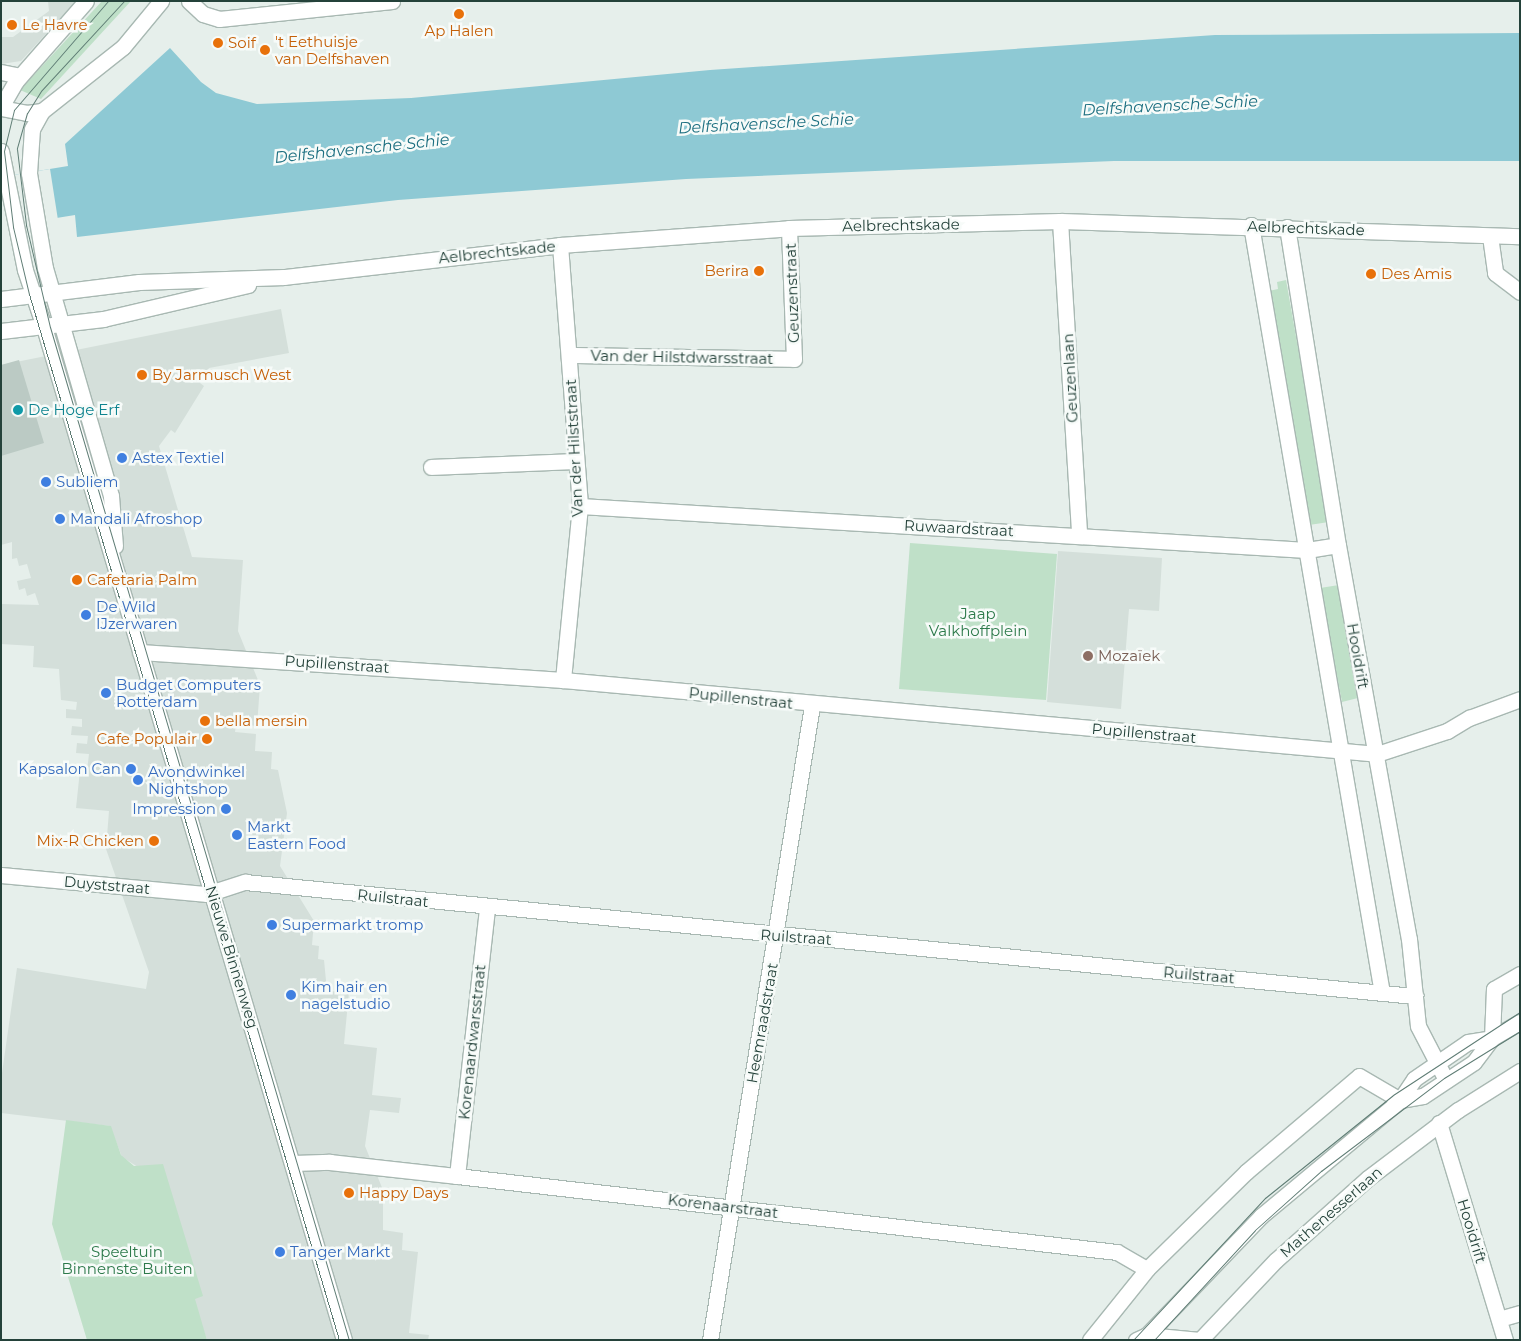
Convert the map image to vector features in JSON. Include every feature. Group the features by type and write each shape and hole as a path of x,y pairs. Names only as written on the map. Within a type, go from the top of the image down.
{"street":[{"path":"86,1 20,76 1,108 27,113 42,111 104,65 161,1"},
{"path":"189,1 209,17 228,19 392,1"},
{"path":"1,72 20,76"},
{"name":"Nieuwe Binnenweg","path":"42,111 30,138 29,173 53,291 111,496 117,574"},
{"name":"Nieuwe Binnenweg","path":"1,150 8,176 16,226 31,294 44,328 294,1163 344,1340"},
{"name":"Aelbrechtskade","path":"1,299 53,291 139,282 284,277 560,245 789,228 1060,221 1287,226 1520,236"},
{"name":"Geuzenlaan","path":"1060,221 1079,535"},
{"path":"1251,225 1382,993"},
{"name":"Hooidrift","path":"1287,226 1338,545 1409,939 1418,1026 1446,1080"},
{"name":"Geuzenstraat","path":"789,228 794,359"},
{"path":"1490,236 1495,274 1520,292"},
{"name":"Van der Hilststraat","path":"560,245 569,355 574,461 580,506 563,680"},
{"name":"Aelbrechtskade","path":"1,331 62,326 284,277"},
{"name":"Van der Hilstdwarsstraat","path":"569,355 794,359"},
{"path":"431,467 574,461"},
{"name":"Ruwaardstraat","path":"580,506 1307,550 1338,545"},
{"name":"Pupillenstraat","path":"140,652 563,680 812,705 1376,754"},
{"path":"1376,754 1447,731 1469,718 1520,698"},
{"name":"Heemraadstraat","path":"710,1340 777,936 812,705"},
{"name":"Duyststraat","path":"1,875 212,892"},
{"name":"Ruilstraat","path":"212,892 245,882 777,936 1415,996"},
{"name":"Korenaardwarsstraat","path":"457,1176 487,907"},
{"path":"1492,1038 1494,989 1520,974"},
{"name":"Mathenesserlaan","path":"1143,1338 1261,1216 1400,1100 1414,1079 1468,1042 1492,1038 1520,1022"},
{"name":"Mathenesserlaan","path":"1400,1100 1423,1096 1474,1062 1492,1038"},
{"name":"Mathenesserlaan","path":"1143,1338 1200,1340 1276,1260 1368,1178 1439,1123 1520,1071"},
{"path":"1090,1340 1147,1270 1246,1172 1359,1076 1400,1100"},
{"name":"Hooidrift","path":"1439,1123 1505,1340"},
{"name":"Korenaarstraat","path":"294,1163 330,1162 1117,1252 1147,1270"},
{"path":"1499,1319 1520,1313"}],"shaded area":[{"path":"48,1 76,1 21,61 1,64 1,37 13,37 49,11"},
{"path":"281,309 289,353 209,368 200,383 204,386 175,433 171,430 159,446 192,557 243,560 238,631 260,685 257,726 249,725 250,717 237,716 235,732 256,734 255,751 272,752 271,769 278,770 287,813 280,866 314,921 312,945 319,946 318,959 324,960 327,991 349,992 344,1044 377,1048 372,1095 401,1098 399,1113 370,1110 365,1146 383,1190 383,1230 403,1233 402,1250 418,1252 409,1333 429,1335 428,1340 207,1340 149,1168 138,1167 122,1157 110,1126 1,1113 1,1080 17,968 146,989 149,972 106,849 109,811 76,808 80,770 87,771 89,754 76,753 77,743 87,744 88,736 71,735 72,726 82,727 82,719 66,718 66,709 76,710 77,702 61,700 59,669 33,667 34,646 1,644 1,604 39,605 35,593 27,596 25,588 19,590 17,581 31,578 27,564 19,566 17,558 12,559 12,542 1,545 1,365"},
{"name":"Mozaïek","path":"1058,551 1162,558 1159,611 1129,609 1121,709 1047,702"}],"green space":[{"path":"102,1 131,1 41,99 20,90"},
{"path":"1286,280 1329,522 1309,525 1269,291 1278,289 1277,282"},
{"name":"Jaap Valkhoffplein","path":"910,543 1057,554 1046,700 899,689"},
{"path":"1339,585 1358,698 1342,702 1320,588"},
{"name":"Speeltuin Binnenste Buiten","path":"66,1120 111,1126 121,1155 134,1166 163,1164 203,1296 195,1299 207,1340 87,1340 52,1224"}],"water":[{"name":"Delfshavensche Schie","path":"1520,33 1520,161 1114,161 686,179 398,200 77,237 75,215 1,227 1,177 68,166 65,144 170,48 201,82 216,93 257,104 411,98 710,70 1215,35"}],"pier":[{"path":"50,169 58,220 1,229 1,177"}],"building":[{"name":"De Hoge Erf","path":"19,360 44,443 1,456 1,365"}],"tram line":[{"path":"108,1 14,110 4,151 13,227 29,294 339,1340"},
{"path":"124,1 41,91 27,113 17,149 26,225 50,327 349,1340"},
{"path":"1133,1340 1265,1198 1393,1095 1520,1012"},
{"path":"1154,1340 1255,1230 1321,1171 1444,1078 1520,1031"}],"place":[{"name":"Ap Halen","path":"459,14"},
{"name":"Le Havre","path":"12,25"},
{"name":"Soif","path":"218,43"},
{"name":"'t Eethuisje van Delfshaven","path":"265,50"},
{"name":"Berira","path":"759,271"},
{"name":"Des Amis","path":"1371,274"},
{"name":"By Jarmusch West","path":"142,375"},
{"name":"De Hoge Erf","path":"18,410"},
{"name":"Astex Textiel","path":"122,458"},
{"name":"Subliem","path":"46,482"},
{"name":"Mandali Afroshop","path":"60,519"},
{"name":"Cafetaria Palm","path":"77,580"},
{"name":"De Wild IJzerwaren","path":"86,615"},
{"name":"Mozaïek","path":"1088,656"},
{"name":"Budget Computers Rotterdam","path":"106,693"},
{"name":"bella mersin","path":"205,721"},
{"name":"Cafe Populair","path":"207,739"},
{"name":"Kapsalon Can","path":"131,769"},
{"name":"Avondwinkel Nightshop","path":"138,780"},
{"name":"Impression","path":"226,809"},
{"name":"Markt Eastern Food","path":"237,835"},
{"name":"Mix-R Chicken","path":"154,841"},
{"name":"Supermarkt tromp","path":"272,925"},
{"name":"Kim hair en nagelstudio","path":"291,995"},
{"name":"Happy Days","path":"349,1193"},
{"name":"Tanger Markt","path":"280,1252"}]}
